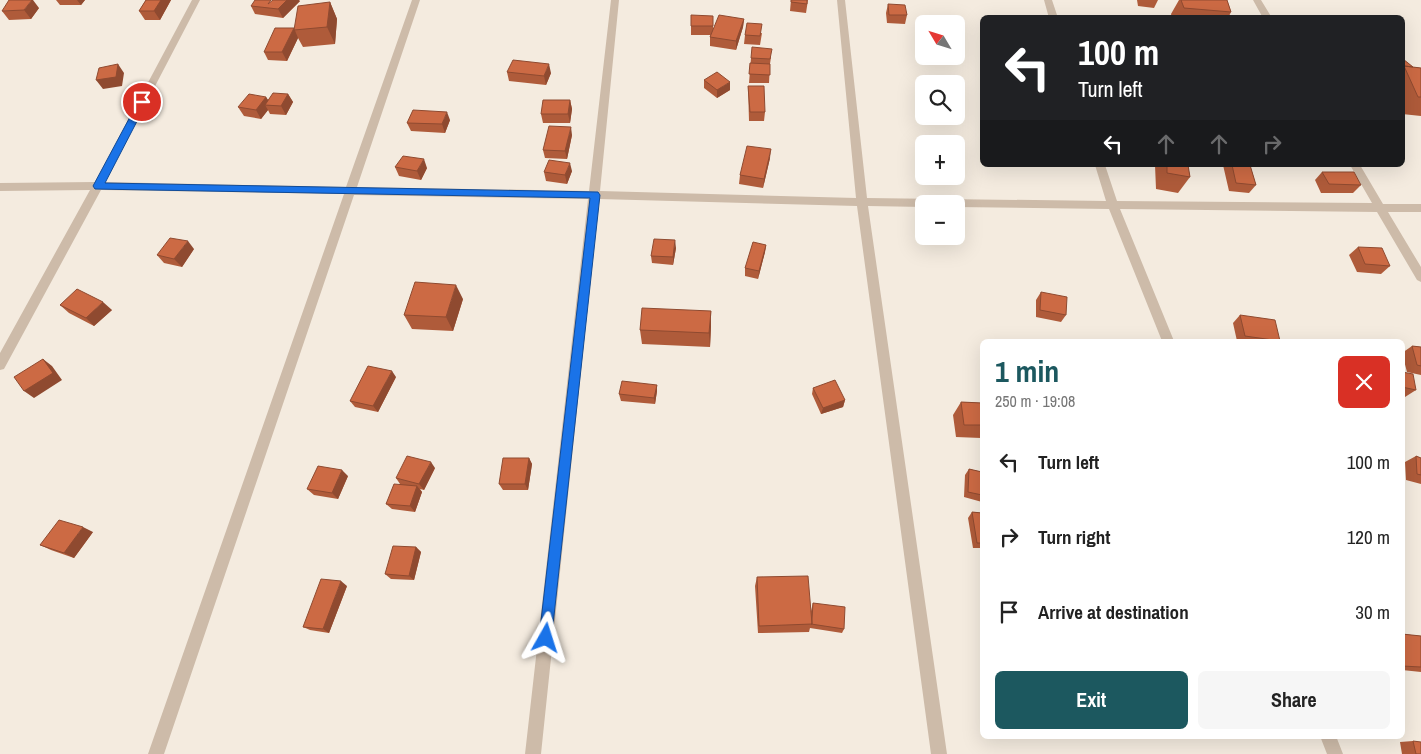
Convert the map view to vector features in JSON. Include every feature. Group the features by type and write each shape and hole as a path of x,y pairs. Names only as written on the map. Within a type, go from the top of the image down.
{"street":[{"path":"0,366 196,0"},
{"path":"156,754 416,0"},
{"path":"533,754 615,0"},
{"path":"841,0 862,202 939,754"},
{"path":"1048,0 1053,15"},
{"path":"1257,0 1266,15"},
{"path":"1101,167 1112,203 1167,339"},
{"path":"1356,167 1421,277"},
{"path":"0,187 98,186 862,202 1112,203 1421,208"},
{"path":"1329,739 1335,754"}],"building":[{"path":"9,0 32,0 24,10 2,11"},
{"path":"146,0 161,0 154,11 139,11"},
{"path":"255,0 271,0 268,4 273,0 287,0 278,9 251,6"},
{"path":"791,0 807,0 807,4 791,2"},
{"path":"1181,0 1227,0 1231,12 1184,8"},
{"path":"330,2 327,27 294,30 298,6"},
{"path":"888,4 905,5 907,15 889,15"},
{"path":"691,15 713,16 713,26 691,26"},
{"path":"719,15 744,19 736,41 710,37"},
{"path":"747,23 762,24 760,36 745,35"},
{"path":"275,28 294,28 282,52 264,52"},
{"path":"752,47 772,49 770,59 751,58"},
{"path":"513,60 549,64 544,76 507,72"},
{"path":"1405,61 1413,67 1405,66"},
{"path":"750,63 770,64 770,75 749,74"},
{"path":"118,64 116,77 96,80 99,68"},
{"path":"1405,66 1421,68 1421,97 1418,97"},
{"path":"717,72 730,82 717,90 704,80"},
{"path":"748,86 764,86 765,112 750,112"},
{"path":"273,93 288,94 281,106 265,105"},
{"path":"249,94 266,97 256,110 238,107"},
{"path":"543,100 570,100 568,114 541,114"},
{"path":"413,110 447,112 442,124 407,123"},
{"path":"549,126 571,127 565,151 543,150"},
{"path":"747,146 771,149 764,179 740,175"},
{"path":"403,156 424,159 417,171 395,167"},
{"path":"549,160 570,163 565,175 544,172"},
{"path":"1167,167 1188,167 1190,177 1167,173"},
{"path":"1232,167 1251,167 1256,185 1236,183"},
{"path":"1322,172 1354,172 1361,185 1329,184"},
{"path":"170,238 188,241 174,259 157,255"},
{"path":"654,239 675,240 673,257 651,256"},
{"path":"753,242 766,245 759,271 745,268"},
{"path":"1358,247 1382,248 1390,266 1365,264"},
{"path":"415,282 456,285 446,317 404,315"},
{"path":"77,289 103,302 86,318 60,305"},
{"path":"1041,292 1067,297 1066,315 1040,310"},
{"path":"642,308 711,311 709,333 640,330"},
{"path":"1240,315 1275,320 1280,339 1266,339 1245,336"},
{"path":"1412,346 1421,347 1421,366 1417,365"},
{"path":"43,359 53,373 24,391 14,377"},
{"path":"368,366 392,371 373,406 350,401"},
{"path":"1405,373 1413,374 1416,390 1405,388"},
{"path":"835,380 845,400 823,408 813,388"},
{"path":"622,381 657,385 654,398 619,394"},
{"path":"961,402 980,403 980,425 964,425"},
{"path":"407,456 431,462 419,484 396,478"},
{"path":"1416,456 1421,458 1421,475 1417,474"},
{"path":"503,458 529,458 525,484 499,484"},
{"path":"318,466 342,470 332,493 307,489"},
{"path":"969,469 980,472 980,495 968,492"},
{"path":"394,484 417,486 410,506 386,504"},
{"path":"972,512 980,513 980,543 977,543"},
{"path":"59,520 83,527 64,553 40,545"},
{"path":"393,546 416,547 409,576 385,574"},
{"path":"808,576 812,624 759,626 757,577"},
{"path":"321,579 341,581 323,629 303,627"},
{"path":"813,603 845,607 844,629 811,624"},
{"path":"1405,634 1421,636 1421,667 1405,666"},
{"path":"1413,741 1421,742 1421,754 1416,754"}],"route":[{"path":"142,102 98,186 595,195 546,638"}]}
